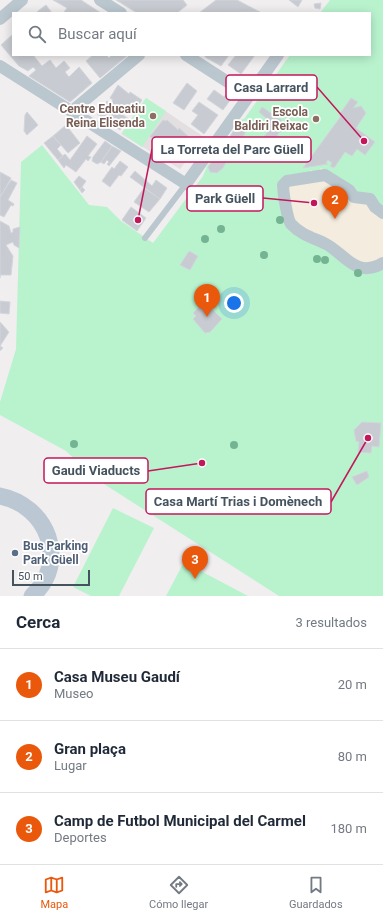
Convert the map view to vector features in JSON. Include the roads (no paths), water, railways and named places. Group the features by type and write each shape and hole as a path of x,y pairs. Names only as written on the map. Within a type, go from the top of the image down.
{"street":[{"path":"0,19 22,0"},
{"path":"100,0 119,12"},
{"path":"72,111 138,56"},
{"path":"188,56 248,95"},
{"path":"0,66 186,184 277,56"},
{"path":"383,213 375,207 370,200 354,197 348,190 325,174 287,182 283,185 290,222 298,230 313,239 326,244 341,257 358,267 368,268 383,263"},
{"path":"0,496 17,501 32,511 48,536 51,553 50,569 42,588 32,596"}],"lane":[{"path":"145,238 186,184"}],"place":[{"name":"Centre Educatiu Reina Elisenda","path":"153,116"},
{"name":"Escola Baldiri Reixac","path":"316,119"},
{"name":"Casa Larrard","path":"364,141"},
{"name":"Park Güell","path":"314,203"},
{"name":"Gran plaça","path":"335,219"},
{"name":"La Torreta del Parc Güell","path":"138,220"},
{"name":"Casa Museu Gaudí","path":"207,317"},
{"name":"Casa Martí Trias i Domènech","path":"368,438"},
{"name":"Gaudi Viaducts","path":"202,463"},
{"name":"Bus Parking Park Güell","path":"15,553"},
{"name":"Camp de Futbol Municipal del Carmel","path":"195,579"}]}
